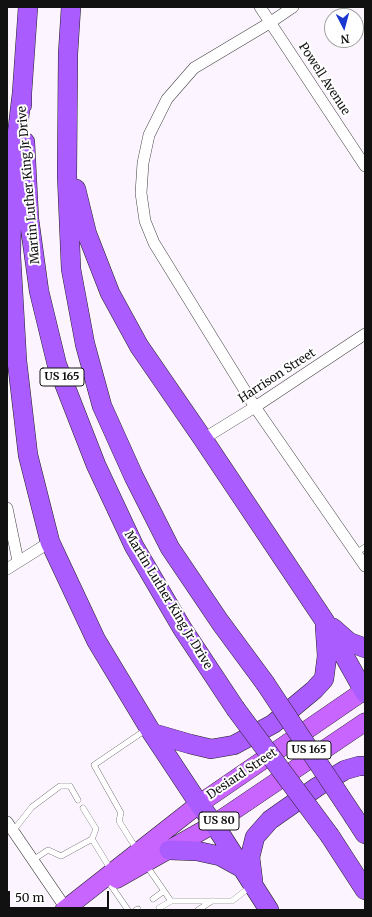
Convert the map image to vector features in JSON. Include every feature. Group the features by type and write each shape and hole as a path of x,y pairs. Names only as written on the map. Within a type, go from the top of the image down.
{"highway":[{"name":"Martin Luther King Jr Drive","path":"28,7 22,93 30,219 39,291 57,365 96,466 134,546 182,628 235,708 330,836 365,890"},
{"name":"US 165","path":"71,7 68,54 67,153 71,268 85,344 102,406 134,477 170,548 220,622 265,683 365,834"},
{"path":"22,93 12,177 11,256 17,361 28,455 50,542 96,640 150,730 270,910"},
{"path":"67,153 87,234 110,293 139,346 324,620 364,691"},
{"path":"150,730 190,744 211,749 234,745 273,724 314,690 324,679 327,656 324,620"},
{"path":"324,620 349,642 365,648"},
{"path":"248,876 250,857 255,836 270,820 322,783 345,770 365,766"},
{"path":"169,850 197,851 220,856 248,876"}],"main road":[{"name":"Desiard Street","path":"66,910 142,858 198,804 364,691"},
{"name":"Desiard Street","path":"142,858 169,850 214,824 365,722"}],"street":[{"name":"Powell Avenue","path":"260,7 365,166"},
{"path":"293,7 194,68 167,99 149,135 143,162 141,193 146,221 154,243 255,407 361,550 365,566"},
{"name":"Harrison Street","path":"203,439 255,407 365,334"},
{"path":"7,508 18,561"},
{"path":"7,568 50,542"},
{"path":"10,826 66,910"}],"lane":[{"path":"150,730 94,765 121,812 119,821 170,901"},
{"path":"10,826 32,806 60,786 70,786 78,800"},
{"path":"33,860 48,850 61,856 92,839 96,829 83,808"},
{"path":"92,839 128,910"},
{"path":"159,908 170,901 232,901 248,876"},
{"path":"153,899 164,891"},
{"path":"198,910 213,901"}]}
